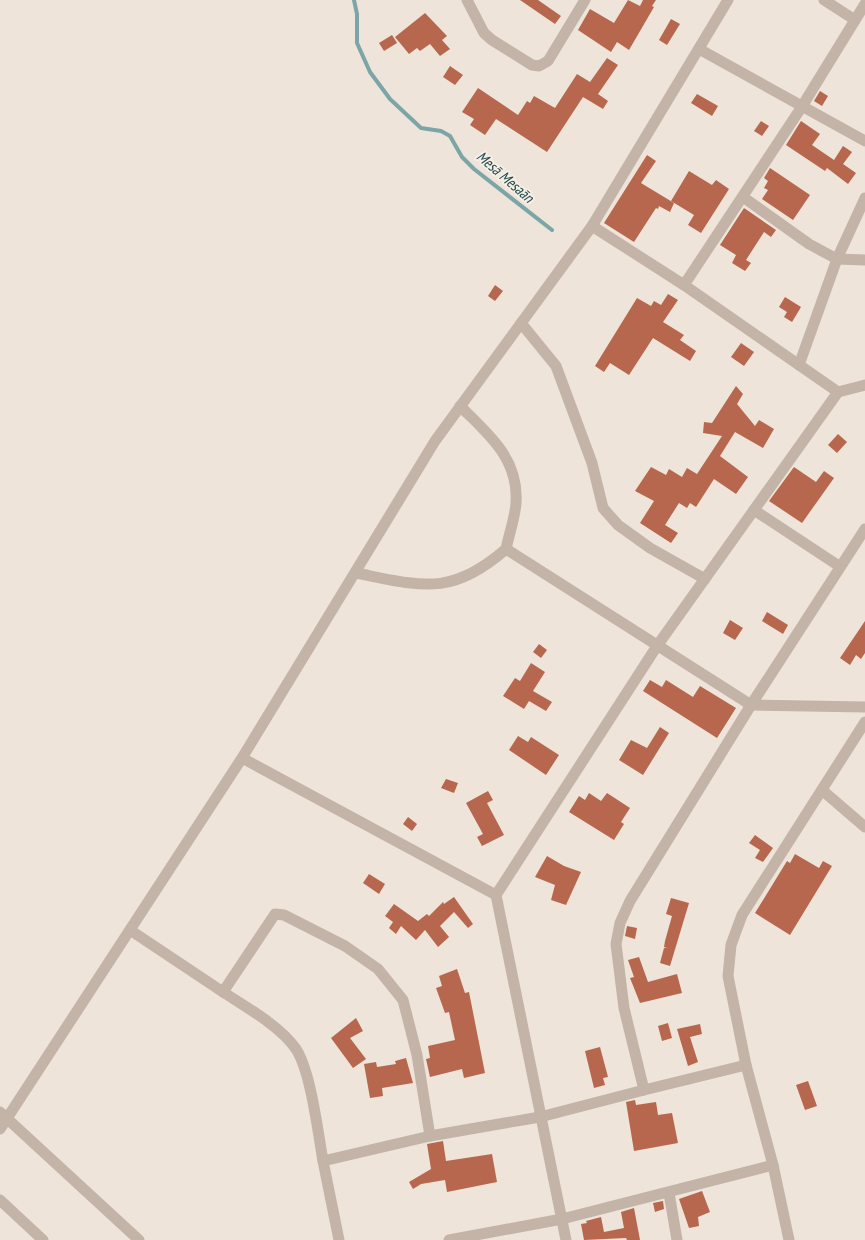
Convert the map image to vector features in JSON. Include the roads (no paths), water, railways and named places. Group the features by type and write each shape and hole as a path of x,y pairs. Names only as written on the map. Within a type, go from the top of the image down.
{"street":[{"path":"468,0 484,33 532,65 539,66 548,61 584,0"},
{"path":"0,1130 4,1116 130,930 242,758 435,441 592,226 728,0"},
{"path":"824,0 855,20"},
{"path":"684,285 801,108 865,4"},
{"path":"699,49 801,108 865,141"},
{"path":"743,197 809,244 837,259 865,260"},
{"path":"799,365 837,259 865,198"},
{"path":"592,226 684,285 838,392"},
{"path":"521,323 556,366 592,463 603,508 618,526 650,548 705,579"},
{"path":"566,1240 496,895 658,646 838,392 865,385"},
{"path":"356,573 430,585 454,582 485,567 506,549 516,503 514,476 506,454 460,406"},
{"path":"754,510 839,566"},
{"path":"644,1090 624,1008 616,944 620,923 630,901 751,705 865,528"},
{"path":"506,549 751,705 865,707"},
{"path":"790,1240 774,1165 746,1065 728,976 731,945 742,916 865,722"},
{"path":"242,758 496,895"},
{"path":"822,790 865,827"},
{"path":"223,992 275,914 284,915 346,946 378,969 403,1000 417,1055 430,1136"},
{"path":"130,930 269,1023 296,1049 308,1083 339,1240"},
{"path":"323,1161 430,1136 540,1117 746,1065"},
{"path":"4,1116 138,1240"},
{"path":"454,1240 562,1219 774,1165"},
{"path":"669,1193 677,1240"},
{"path":"0,1200 43,1240"}],"waterway":[{"name":"Mesā Mesaān","path":"354,0 357,14 357,43 370,72 390,99 421,128 441,131 450,136 462,157 474,169 552,230"}]}
